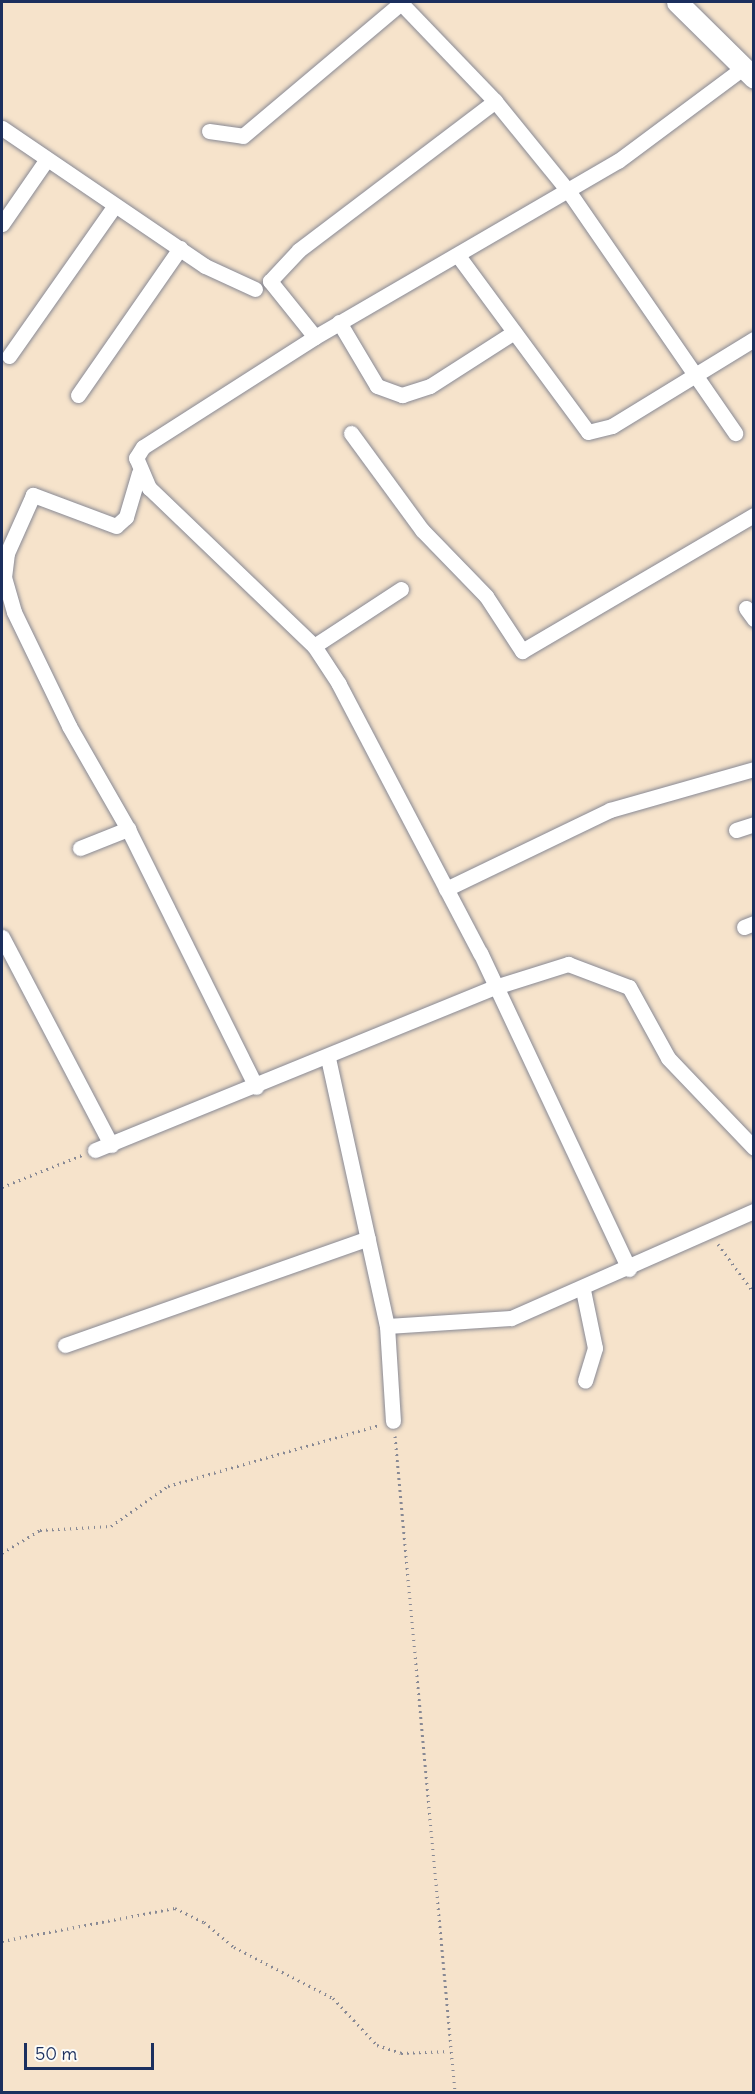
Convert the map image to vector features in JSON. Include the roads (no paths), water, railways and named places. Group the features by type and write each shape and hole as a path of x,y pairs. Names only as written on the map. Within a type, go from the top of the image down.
{"main road":[{"path":"676,2 749,72"}],"street":[{"path":"209,131 243,136 400,2 495,101 568,192 735,433"},
{"path":"256,1087 128,829 69,726 14,612 4,577 7,553 33,495 116,526 126,517 139,473 136,458 143,447 339,322 459,257 568,192 749,72"},
{"path":"315,337 270,282 299,250 495,101"},
{"path":"2,128 237,285 255,289"},
{"path":"2,224 47,159"},
{"path":"9,356 115,205"},
{"path":"78,395 180,248"},
{"path":"459,257 588,432 612,426 753,339"},
{"path":"339,322 377,386 402,395 430,386 514,332"},
{"path":"351,433 422,530 486,596 522,651 753,515"},
{"path":"139,473 174,515 222,553 314,646 446,889 629,1269"},
{"path":"314,646 400,589"},
{"path":"446,889 603,814 753,769"},
{"path":"736,830 753,824"},
{"path":"80,848 128,829"},
{"path":"2,937 111,1145"},
{"path":"95,1150 328,1058 495,987 568,964 624,984 635,994 668,1058 730,1117 753,1148"},
{"path":"328,1058 387,1326 393,1421"},
{"path":"387,1326 512,1318 583,1290 753,1211"},
{"path":"65,1345 368,1238"},
{"path":"583,1290 595,1348 585,1381"}]}
